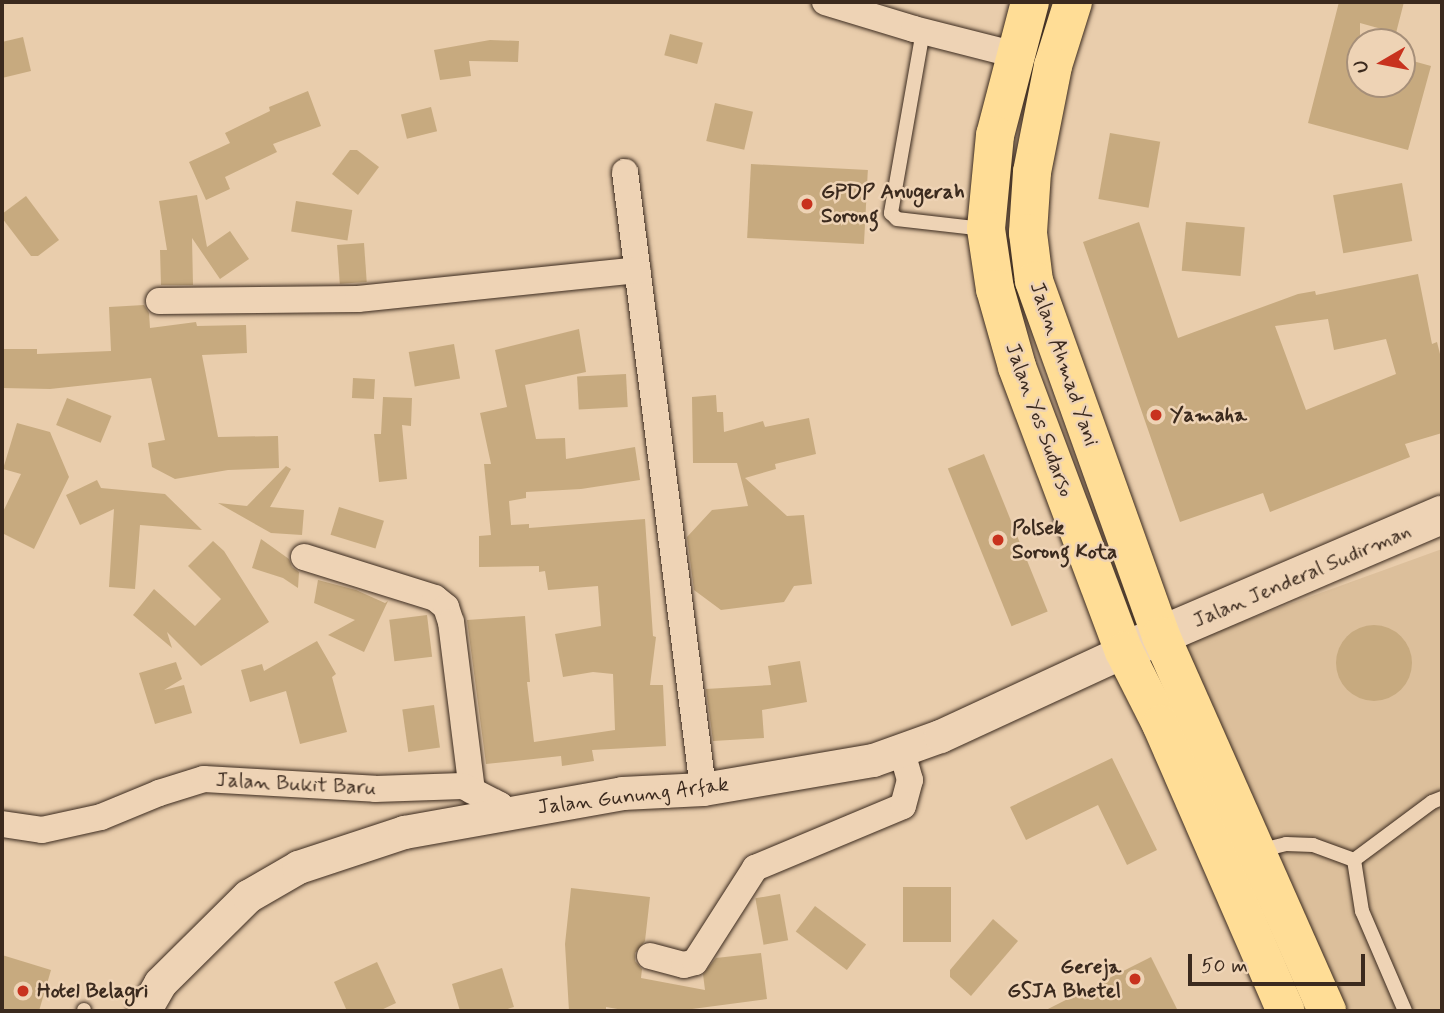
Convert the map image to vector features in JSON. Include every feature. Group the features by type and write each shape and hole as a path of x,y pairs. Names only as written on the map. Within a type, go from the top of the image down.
{"highway":[{"name":"Jalan Yos Sudarso","path":"1030,2 970,227 995,289 1017,367 1124,651 1161,724 1286,1011"},
{"name":"Jalan Ahmad Yani","path":"1073,2 1053,66 1032,172 1028,233 1034,281 1161,636"},
{"path":"1161,636 1327,1011"}],"main road":[{"name":"Jalan Jenderal Sudirman","path":"1161,636 1442,515"},
{"name":"Jalan Gunung Arfak","path":"1124,651 1161,636"}],"street":[{"path":"825,2 1016,55"},
{"path":"625,172 703,789"},
{"path":"159,301 358,299 638,270"},
{"path":"304,557 435,598 446,607 451,622 471,791"},
{"name":"Jalan Gunung Arfak","path":"144,1011 160,983 248,896 298,867 404,832 506,813 622,793 703,789 873,760 1012,704 1124,651"},
{"path":"650,956 684,965 695,962 755,868 903,806 910,780 901,750"},
{"name":"Jalan Bukit Baru","path":"2,824 42,830 101,817 159,793 204,779 375,789 463,786 500,806 506,813"}],"lane":[{"path":"923,31 891,213 897,219 970,227"},
{"path":"1354,860 1432,802 1442,798"},
{"path":"1255,852 1286,844 1313,845 1354,860"},
{"path":"1354,860 1362,911 1405,1011"}],"shaded area":[{"path":"1442,549 1442,1011 1336,1011 1169,648"}],"building":[{"path":"1339,2 1404,2 1397,28 1378,28 1360,23 1360,28 1346,28 1346,98 1416,98 1416,62 1431,66 1408,150 1308,123"},
{"path":"670,34 703,43 697,64 664,55"},
{"path":"23,37 31,71 2,78 2,42"},
{"path":"490,40 519,41 518,62 469,61 471,76 440,80 434,50"},
{"path":"308,91 321,126 273,144 277,152 225,177 230,189 206,200 189,162 230,143 225,133 270,111 269,107"},
{"path":"715,103 753,112 744,150 706,141"},
{"path":"431,107 437,131 407,139 401,114"},
{"path":"1110,133 1160,142 1149,208 1098,199"},
{"path":"350,150 357,150 379,167 358,195 332,174"},
{"name":"GPDP Anugerah Sorong","path":"751,164 868,170 864,244 747,238"},
{"path":"1402,183 1412,241 1343,253 1333,195"},
{"path":"197,195 207,247 230,231 249,259 220,279 192,238 193,285 161,285 160,250 167,250 159,201"},
{"path":"26,196 59,240 38,256 31,256 2,218 2,214"},
{"path":"296,201 352,210 347,241 291,232"},
{"path":"1139,222 1178,338 1298,294 1315,291 1316,295 1418,274 1432,344 1437,342 1442,362 1442,433 1405,444 1410,457 1270,512 1263,493 1180,522 1083,242","holes":["1328,319 1334,350 1386,339 1396,374 1306,410 1275,326"]},
{"path":"1186,222 1245,227 1241,276 1182,271"},
{"path":"364,243 367,282 340,284 337,245"},
{"path":"144,305 149,313 150,328 196,322 197,326 246,325 247,353 202,355 218,437 278,436 279,468 228,470 175,479 152,467 148,443 165,440 151,378 50,389 3,388 4,349 37,349 37,354 111,351 109,307"},
{"path":"579,329 586,372 525,385 536,439 565,438 566,459 635,447 640,480 581,489 526,492 526,498 509,501 511,525 529,524 529,528 645,519 653,636 656,637 650,685 663,685 666,746 592,750 594,761 562,766 561,756 486,764 467,620 525,616 530,682 527,682 534,742 615,730 613,674 593,672 563,677 555,634 601,626 598,586 548,590 545,571 539,572 539,566 479,567 479,536 491,535 484,464 491,464 480,413 507,407 495,350"},
{"path":"454,344 460,378 415,386 409,352"},
{"path":"626,374 628,407 579,410 577,377"},
{"path":"353,378 375,379 374,399 352,398"},
{"path":"716,395 717,412 723,412 724,432 763,421 765,427 809,418 816,454 775,464 776,469 745,478 787,516 804,515 812,584 794,586 784,602 721,610 694,590 687,537 712,510 748,506 737,463 693,463 692,397"},
{"path":"383,397 412,398 411,426 402,425 407,479 379,482 374,434 381,434"},
{"path":"67,398 112,416 101,443 56,425"},
{"path":"17,423 50,432 69,477 34,549 2,533 2,514 21,474 3,469"},
{"name":"Polsek Sorong Kota","path":"984,454 1048,612 1012,626 948,469"},
{"path":"286,466 291,469 270,507 304,510 302,535 271,533 218,503 247,506"},
{"path":"97,480 101,488 165,494 202,530 140,525 135,589 109,587 114,509 80,525 66,495"},
{"path":"339,507 384,521 375,548 331,535"},
{"path":"261,539 289,559 292,567 299,572 298,588 283,578 252,568"},
{"path":"213,541 224,551 269,622 201,666 167,632 172,648 133,615 154,589 195,626 221,599 188,566"},
{"path":"318,580 356,590 385,603 388,601 364,652 328,635 355,620 314,603"},
{"path":"427,615 432,657 394,661 389,620"},
{"path":"1374,625 1388,628 1401,636 1409,649 1412,663 1409,677 1401,690 1388,698 1374,701 1360,698 1347,690 1339,677 1336,663 1339,649 1347,636 1360,628"},
{"path":"317,641 336,674 332,677 347,732 300,744 286,691 250,702 241,670 262,664 264,671"},
{"path":"800,661 807,702 762,710 764,738 713,741 706,689 771,685 768,666"},
{"path":"176,662 182,679 164,690 184,685 192,713 155,724 139,673"},
{"path":"434,705 440,748 408,752 402,709"},
{"path":"1112,758 1157,850 1127,865 1098,805 1026,840 1010,807"},
{"path":"903,887 951,887 951,942 903,942"},
{"path":"571,888 650,897 645,941 635,953 635,961 642,969 641,978 705,990 703,974 716,958 761,953 767,999 677,1011 629,1011 606,1007 606,1011 569,1011 565,944"},
{"path":"780,894 788,940 764,945 755,898"},
{"path":"815,906 866,945 847,970 796,932"},
{"path":"993,919 1018,941 971,996 950,977 950,970"},
{"name":"Hotel Belagri","path":"2,955 51,970 39,1011 2,1011"},
{"name":"Gereja GSJA Bhetel","path":"1151,957 1178,1011 1044,1011"},
{"path":"377,962 396,1003 379,1011 347,1011 334,982"},
{"path":"502,968 514,1007 501,1011 460,1011 452,984"}],"place":[{"name":"GPDP Anugerah Sorong","path":"807,204"},
{"name":"Yamaha","path":"1156,415"},
{"name":"Polsek Sorong Kota","path":"998,540"},
{"name":"Gereja GSJA Bhetel","path":"1135,979"},
{"name":"Hotel Belagri","path":"23,991"}]}
